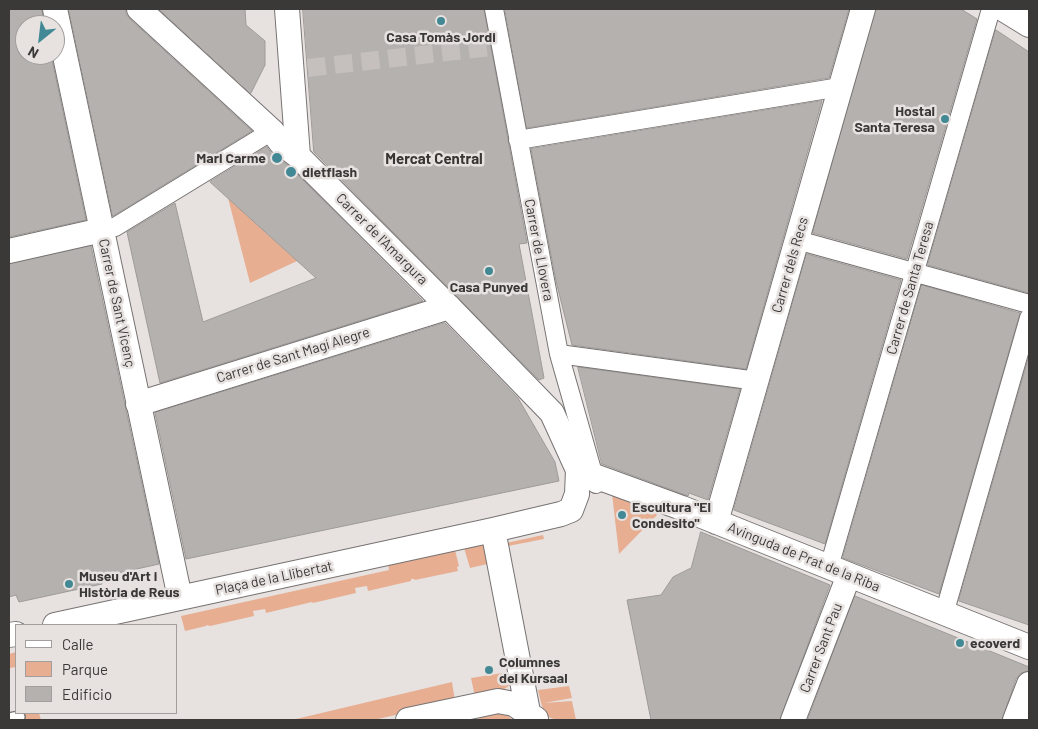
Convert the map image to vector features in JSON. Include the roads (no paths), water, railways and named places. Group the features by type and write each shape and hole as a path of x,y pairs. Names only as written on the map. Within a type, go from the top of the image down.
{"street":[{"name":"Carrer de Sant Vicenç","path":"55,9 180,598"},
{"name":"Carrer de l'Amargura","path":"139,9 283,143 449,307 552,413 589,478"},
{"path":"275,9 283,143"},
{"path":"283,143 287,9"},
{"name":"Carrer de Llovera","path":"494,9 558,354 589,478"},
{"name":"Carrer dels Recs","path":"716,522 863,9"},
{"name":"Carrer de Santa Teresa","path":"839,571 914,272 991,9"},
{"path":"1003,9 1029,25"},
{"path":"518,140 840,87"},
{"path":"9,251 115,227 283,143"},
{"path":"797,240 1029,304"},
{"name":"Carrer de Sant Magí Alegre","path":"138,404 449,307"},
{"path":"944,614 1029,318"},
{"path":"558,354 757,381"},
{"name":"Avinguda de Prat de la Riba","path":"589,478 716,522 1029,647"},
{"name":"Plaça de la Llibertat","path":"60,624 493,530 572,511 577,494 589,478"},
{"path":"493,530 532,718"},
{"name":"Carrer Sant Pau","path":"793,720 839,571"},
{"path":"1015,720 1029,684"},
{"path":"408,720 498,701 514,704 532,718"}],"tunnel":[{"path":"281,71 500,46"}],"place":[{"name":"Casa Tomàs Jordi","path":"441,21"},
{"name":"Hostal Santa Teresa","path":"945,119"},
{"name":"Mari Carme","path":"277,158"},
{"name":"dietflash","path":"291,172"},
{"name":"Casa Punyed","path":"489,271"},
{"name":"Escultura \"El Condesito\"","path":"622,515"},
{"name":"Museu d'Art i Història de Reus","path":"69,584"},
{"name":"ecoverd","path":"960,643"},
{"name":"Columnes del Kursaal","path":"489,670"}],"district":[{"name":"Mercat Central","path":"434,159"}]}
